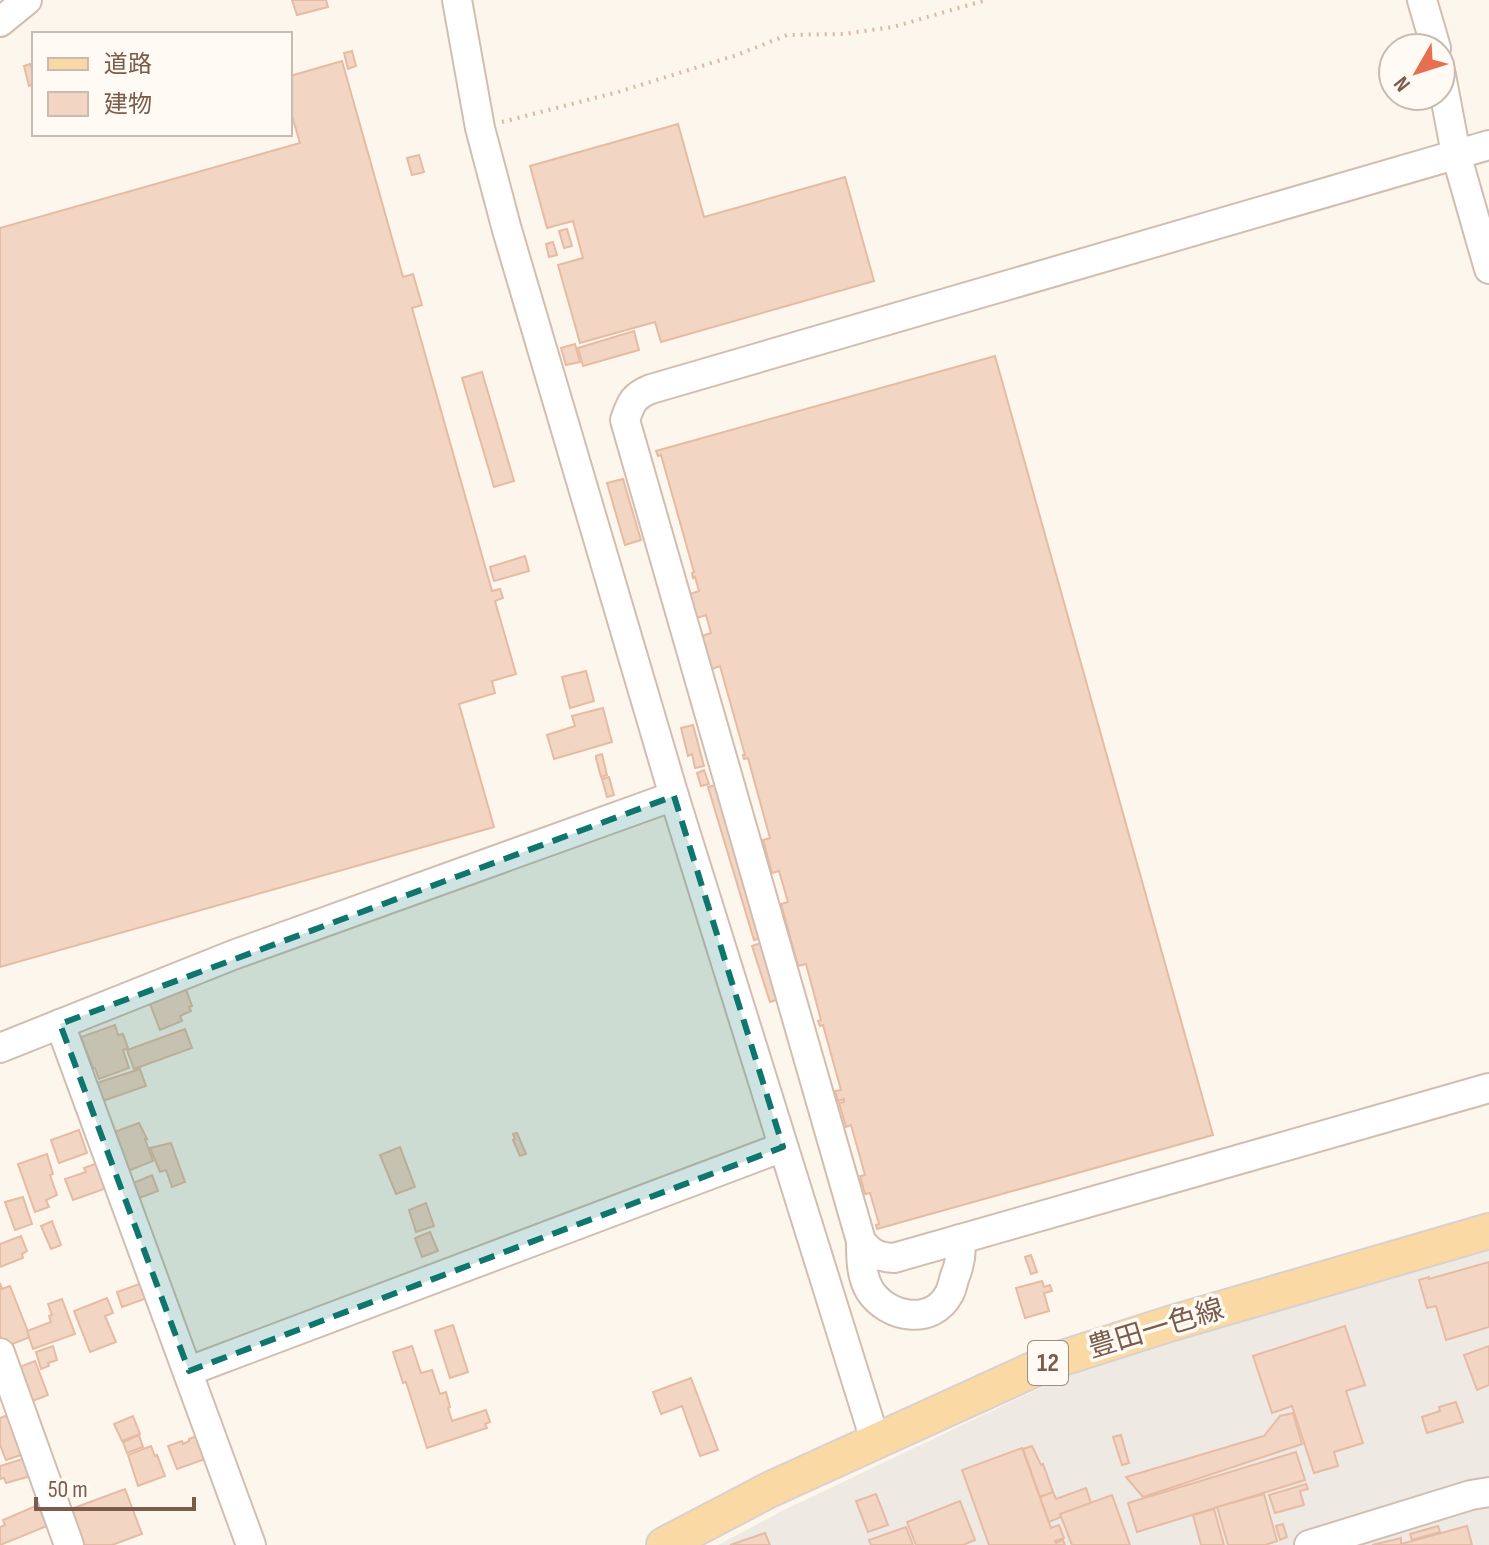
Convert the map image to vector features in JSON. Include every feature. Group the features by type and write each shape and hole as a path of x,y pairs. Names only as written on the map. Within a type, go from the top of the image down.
{"main road":[{"name":"豊田一色線","path":"664,1545 769,1490 1050,1362 1489,1231"}],"street":[{"path":"0,22 27,0"},
{"path":"457,0 480,128 507,230 674,796 875,1440"},
{"path":"1422,0 1431,32"},
{"path":"1448,112 1456,154 1489,269"},
{"path":"960,1239 962,1250 949,1296 934,1310 914,1317 891,1310 871,1292 861,1265 861,1241 625,420 631,404 639,394 651,389 1489,145"},
{"path":"0,1048 233,955 674,796"},
{"path":"60,1024 251,1545"},
{"path":"861,1241 870,1253 881,1258 894,1258 1489,1088"},
{"path":"189,1371 783,1147"},
{"path":"0,1353 69,1545"},
{"path":"1309,1545 1489,1492"}],"path":[{"path":"480,128 618,92 737,55 787,35 843,34 893,27 986,0"}],"highlighted area":[{"path":"674,796 783,1147 189,1371 60,1024"}],"shaded area":[{"path":"1489,1243 1489,1545 718,1545 784,1510 1084,1367"}],"building":[{"path":"292,0 326,0 328,7 297,15"},
{"path":"352,51 356,66 348,69 344,53"},
{"path":"342,61 403,277 413,274 422,305 412,308 492,591 500,589 503,598 495,601 516,674 492,681 495,693 459,704 494,827 0,967 0,228 300,143 292,116 292,75"},
{"path":"30,64 32,70 32,85 29,86 24,66"},
{"path":"678,124 704,217 845,177 874,281 661,342 655,322 580,343 558,265 583,258 573,221 547,228 530,166"},
{"path":"419,155 424,172 412,175 407,158"},
{"path":"567,229 572,246 564,248 559,231"},
{"path":"553,242 557,255 549,257 546,244"},
{"path":"634,331 639,350 583,366 578,348"},
{"path":"575,344 580,362 566,365 561,348"},
{"path":"995,356 1213,1135 877,1229 876,1225 879,1224 870,1193 865,1194 860,1176 865,1175 851,1125 846,1127 839,1103 844,1099 838,1101 835,1091 841,1090 823,1025 820,1026 818,1021 821,1020 806,964 798,966 781,904 788,902 779,871 772,873 763,840 770,838 748,758 744,759 720,666 712,669 702,636 711,633 706,615 697,618 687,595 699,591 661,455 658,456 656,451"},
{"path":"482,372 514,481 494,487 462,378"},
{"path":"623,479 641,540 625,545 607,483"},
{"path":"525,556 529,571 494,581 490,567"},
{"path":"586,671 594,701 570,708 562,677"},
{"path":"603,708 612,742 554,759 547,735 575,726 572,716"},
{"path":"693,725 704,766 695,768 692,754 688,756 681,728"},
{"path":"602,754 607,775 601,777 596,756"},
{"path":"704,770 709,784 701,786 697,773"},
{"path":"609,777 614,795 607,797 602,779"},
{"path":"716,785 762,938 754,940 708,787"},
{"path":"761,943 779,999 770,1002 752,946"},
{"path":"186,989 191,1011 180,1016 182,1021 160,1030 150,1004"},
{"path":"115,1025 118,1035 123,1034 128,1048 123,1050 129,1068 99,1079 81,1037"},
{"path":"185,1029 192,1048 134,1069 127,1050"},
{"path":"140,1069 146,1086 103,1101 97,1083"},
{"path":"139,1123 153,1161 128,1171 114,1132"},
{"path":"79,1130 87,1153 59,1163 51,1140"},
{"path":"517,1133 526,1154 520,1156 513,1140 513,1134"},
{"path":"171,1143 185,1182 172,1187 166,1170 160,1172 150,1148"},
{"path":"400,1147 415,1187 396,1194 380,1155"},
{"path":"47,1154 57,1195 46,1200 49,1207 35,1212 18,1164"},
{"path":"98,1163 107,1188 73,1200 65,1179 86,1172 84,1168"},
{"path":"152,1175 158,1191 137,1199 131,1184"},
{"path":"23,1197 32,1224 15,1230 5,1202"},
{"path":"426,1203 434,1226 416,1232 409,1210"},
{"path":"52,1221 61,1245 51,1249 41,1226"},
{"path":"430,1232 438,1251 422,1257 415,1238"},
{"path":"21,1236 27,1251 22,1254 23,1258 0,1267 0,1244"},
{"path":"1031,1255 1037,1272 1031,1274 1025,1257"},
{"path":"1489,1262 1489,1327 1446,1340 1436,1306 1427,1308 1419,1280"},
{"path":"1042,1281 1044,1287 1050,1285 1052,1291 1044,1293 1049,1311 1025,1318 1016,1288"},
{"path":"145,1282 150,1297 122,1307 117,1292"},
{"path":"0,1283 2,1289 10,1286 30,1337 5,1347 0,1335"},
{"path":"107,1298 113,1313 105,1316 116,1342 90,1352 74,1311"},
{"path":"62,1299 75,1334 33,1349 27,1331 51,1322 48,1304"},
{"path":"453,1325 468,1372 450,1378 435,1331"},
{"path":"1345,1326 1365,1385 1346,1391 1363,1443 1334,1452 1338,1466 1314,1473 1292,1406 1272,1413 1253,1356"},
{"path":"53,1346 57,1360 41,1369 36,1352"},
{"path":"412,1346 421,1373 432,1370 440,1394 446,1392 452,1421 486,1410 490,1422 485,1424 487,1428 427,1448 393,1352"},
{"path":"1489,1346 1489,1385 1477,1390 1464,1355"},
{"path":"35,1361 48,1395 25,1404 12,1370"},
{"path":"691,1378 718,1450 700,1456 682,1406 661,1414 653,1392"},
{"path":"1456,1402 1463,1422 1427,1433 1422,1417"},
{"path":"1293,1413 1302,1444 1143,1497 1126,1477 1264,1436 1280,1416"},
{"path":"10,1414 24,1454 6,1460 0,1445 0,1418"},
{"path":"133,1416 140,1434 122,1441 114,1424"},
{"path":"139,1435 143,1447 127,1453 123,1442"},
{"path":"199,1435 208,1458 177,1469 168,1446 182,1441 183,1444"},
{"path":"1121,1435 1129,1463 1122,1465 1113,1437"},
{"path":"151,1446 165,1476 138,1486 128,1455"},
{"path":"1032,1446 1043,1464 1053,1492 1040,1497 1023,1449"},
{"path":"1022,1448 1051,1528 1059,1525 1064,1538 1055,1541 1063,1540 1065,1545 989,1545 962,1470"},
{"path":"1296,1452 1305,1480 1137,1532 1128,1503"},
{"path":"26,1458 31,1476 6,1483 4,1478 0,1479 0,1466"},
{"path":"1306,1484 1308,1489 1300,1491 1304,1505 1275,1513 1269,1495"},
{"path":"1086,1488 1091,1503 1060,1514 1061,1517 1049,1522 1040,1497 1053,1492 1056,1499"},
{"path":"125,1489 142,1534 112,1545 72,1545 60,1513"},
{"path":"876,1494 888,1525 868,1532 856,1501"},
{"path":"1264,1494 1277,1541 1265,1545 1228,1545 1217,1507"},
{"path":"1112,1495 1130,1545 1072,1545 1060,1514"},
{"path":"960,1501 975,1540 963,1545 916,1545 907,1522"},
{"path":"38,1505 47,1526 0,1545 0,1527 5,1525 3,1520"},
{"path":"1214,1509 1224,1545 1201,1545 1193,1515"},
{"path":"1283,1524 1287,1537 1280,1540 1276,1526"},
{"path":"1438,1526 1440,1532 1412,1540 1410,1534"},
{"path":"1467,1526 1472,1545 1372,1545 1401,1538 1401,1544"},
{"path":"906,1527 913,1545 871,1545 869,1540"},
{"path":"765,1533 770,1545 730,1545"}]}
